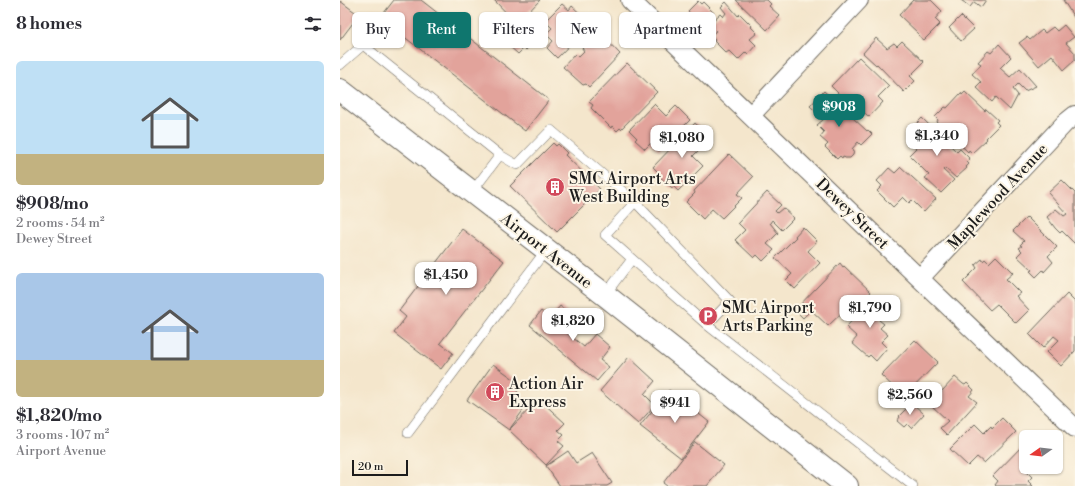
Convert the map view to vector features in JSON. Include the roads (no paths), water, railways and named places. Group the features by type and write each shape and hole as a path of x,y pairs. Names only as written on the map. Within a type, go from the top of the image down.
{"street":[{"name":"Dewey Street","path":"630,0 1075,428"},
{"path":"751,115 859,0"},
{"name":"Airport Avenue","path":"340,90 605,295 847,486"},
{"name":"Maplewood Avenue","path":"920,278 1065,123 1075,115"}],"lane":[{"path":"340,65 363,45 500,155 517,165 551,130 635,202 730,301 707,325"},
{"path":"472,192 500,155"},
{"path":"635,202 605,235 707,325 913,486"},
{"path":"408,433 546,250"},
{"path":"605,295 632,259"}],"place":[{"name":"SMC Airport Arts West Building","path":"555,187"},
{"name":"SMC Airport Arts Parking","path":"708,316"},
{"name":"Action Air Express","path":"495,392"}]}
